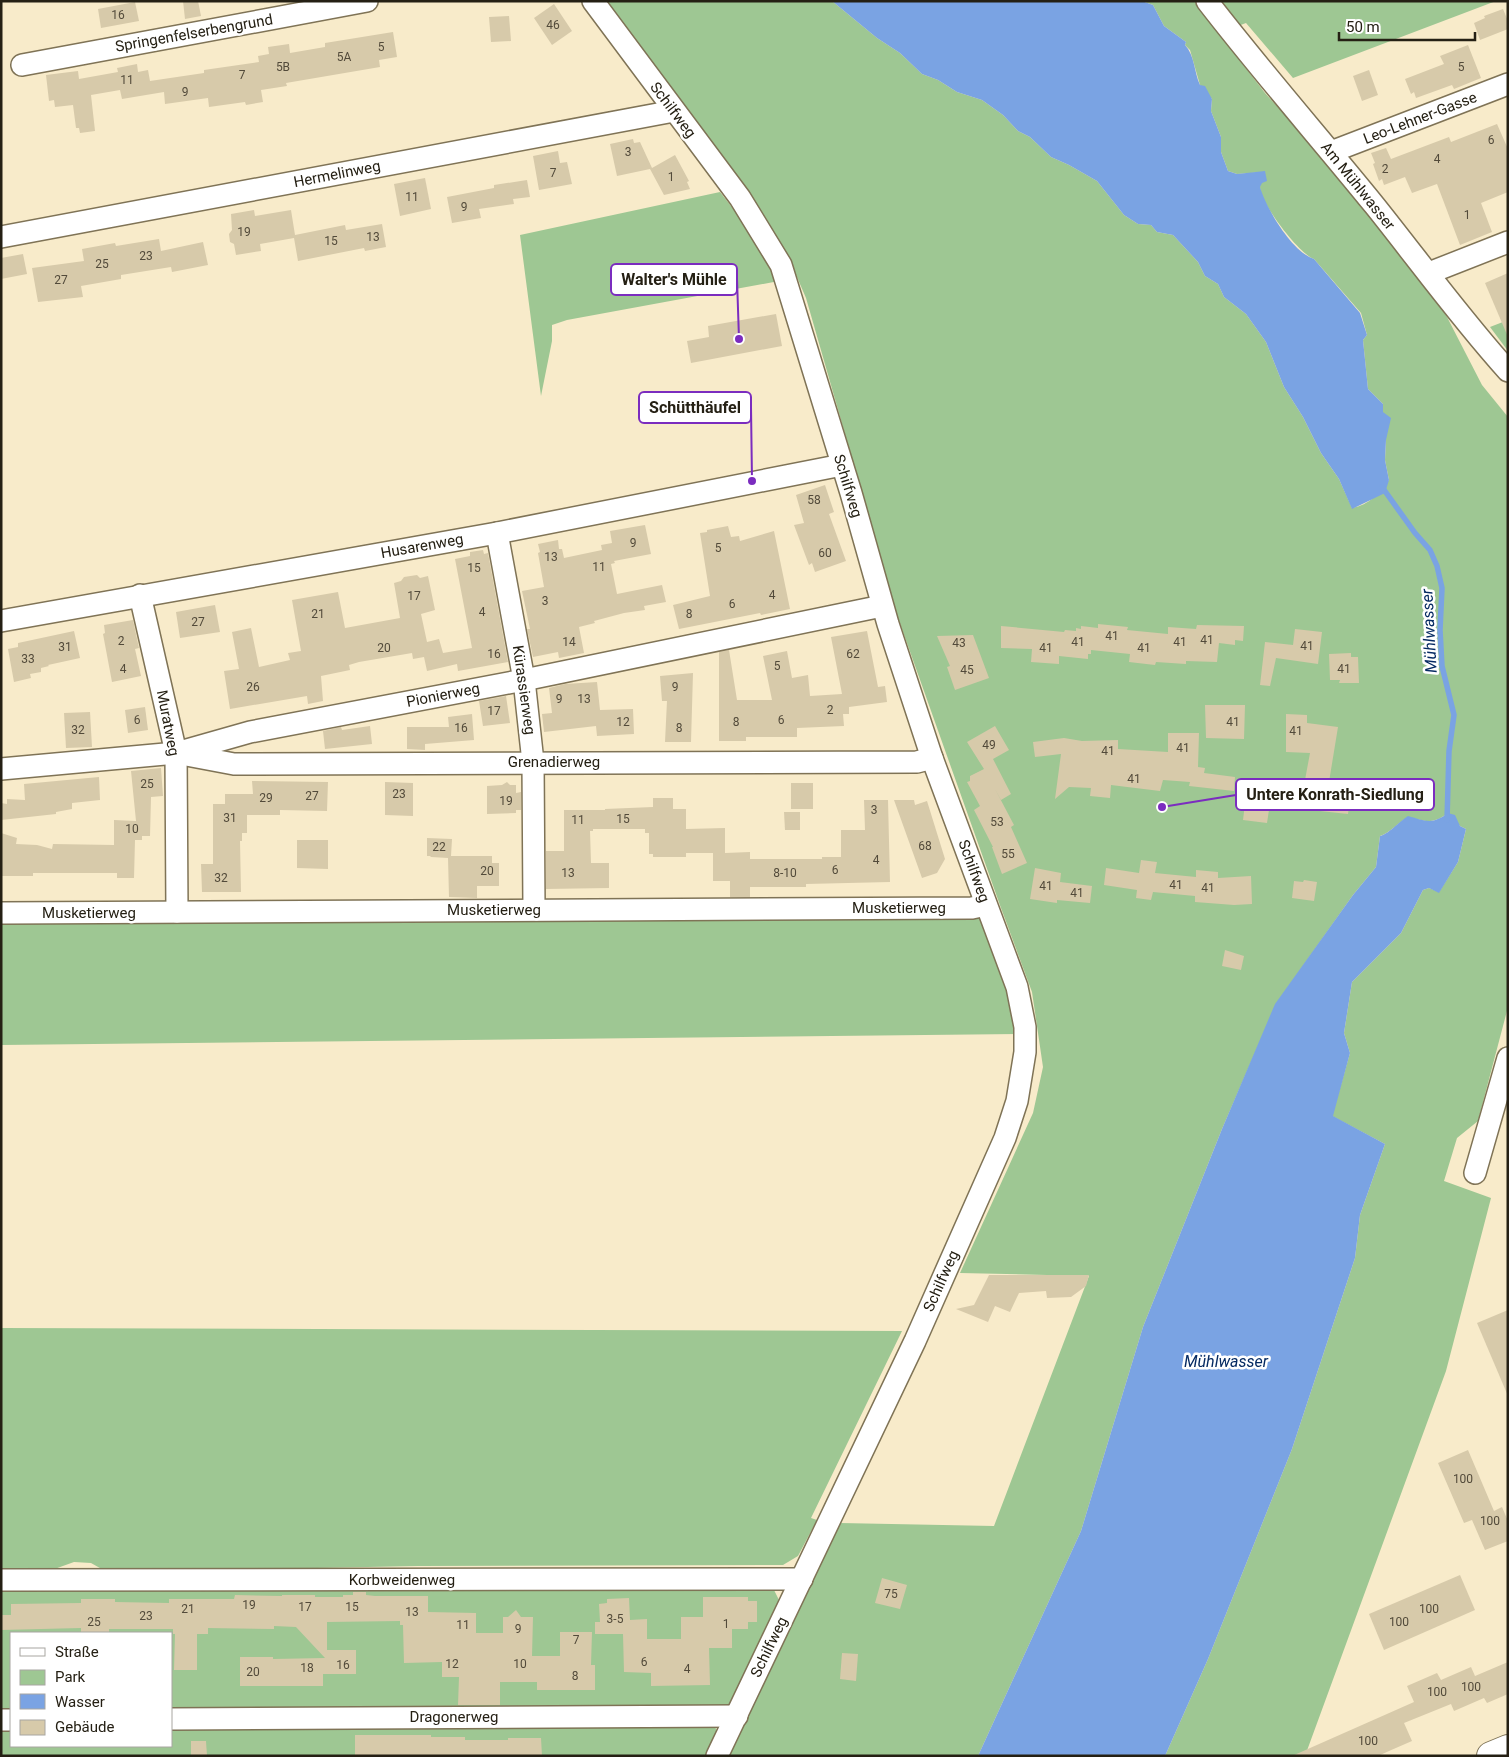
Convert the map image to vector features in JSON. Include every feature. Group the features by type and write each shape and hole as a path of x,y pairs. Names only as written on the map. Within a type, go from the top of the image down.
{"main road":[{"path":"1491,1756 1508,1749"}],"street":[{"name":"Springenfelserbengrund","path":"22,65 366,1"},
{"name":"Schilfweg","path":"593,1 740,198 781,266 842,465 882,606 932,758 1017,987 1026,1027 1023,1069 1017,1101 996,1159 915,1341 717,1756"},
{"name":"Am Mühlwasser","path":"1207,1 1265,75 1331,152 1489,350 1508,371"},
{"name":"Leo-Lehner-Gasse","path":"1331,152 1508,84"},
{"name":"Hermelinweg","path":"1,237 674,111"},
{"path":"1429,273 1508,242"},
{"name":"Husarenweg","path":"1,621 497,533 842,465"},
{"name":"Kürassierweg","path":"497,533 524,680 533,762 534,909"},
{"name":"Muratweg","path":"140,595 176,753 177,912"},
{"name":"Pionierweg","path":"1,769 176,753 250,732 524,680 882,606"},
{"name":"Grenadierweg","path":"176,753 234,764 916,762 932,758"},
{"name":"Musketierweg","path":"1,913 972,908 986,905"},
{"path":"1475,1174 1508,1058"},
{"name":"Korbweidenweg","path":"1,1580 802,1579"},
{"name":"Dragonerweg","path":"172,1719 737,1716"}],"green space":[{"path":"605,1 832,1 877,38 900,53 922,74 938,80 957,92 982,100 1003,115 1018,131 1030,137 1051,157 1097,181 1124,215 1138,224 1151,225 1157,232 1173,235 1198,262 1205,276 1218,284 1224,297 1246,314 1266,342 1284,387 1303,417 1321,453 1339,479 1352,508 1374,498 1389,480 1385,460 1386,440 1383,404 1368,389 1363,340 1367,335 1361,313 1314,259 1299,248 1281,227 1266,204 1262,194 1260,187 1265,172 1237,174 1228,171 1221,152 1221,137 1211,111 1212,99 1200,85 1190,50 1185,45 1186,42 1164,26 1153,5 1142,1 1194,1 1265,93 1323,157 1408,257 1447,317 1482,385 1508,417 1508,1007 1478,1121 1457,1138 1444,1181 1491,1198 1446,1371 1305,1756 1165,1756 1208,1659 1292,1449 1355,1258 1360,1215 1385,1144 1332,1116 1350,1053 1344,1033 1352,982 1401,933 1423,890 1429,888 1439,892 1458,862 1466,829 1460,826 1448,813 1433,821 1408,817 1380,836 1376,867 1353,895 1276,1004 1222,1129 1143,1327 1081,1531 978,1756 728,1756 840,1523 994,1526 1089,1276 960,1273 1033,1113 1043,1067 1032,992 897,615 806,298 794,270 772,232"},
{"path":"1218,1 1496,1 1293,78 1246,23 1238,26"},
{"path":"720,192 742,220 779,281 567,320 552,325 552,341 541,396 520,235"},
{"path":"1508,320 1508,351 1490,327"},
{"path":"978,916 987,927 1000,956 1018,1034 1,1045 1,919"},
{"path":"1,1328 902,1331 811,1518 817,1520 798,1556 783,1565 418,1566 107,1572 91,1563 74,1562 49,1571 1,1572"},
{"path":"772,1586 779,1600 728,1708 172,1710 172,1632 10,1632 10,1712 1,1712 1,1590"},
{"path":"172,1726 715,1726 717,1733 706,1756 1,1756 1,1727 10,1727 10,1747 172,1747"}],"water":[{"path":"832,1 1142,1 1153,5 1164,26 1186,42 1185,45 1193,59 1200,85 1205,86 1212,99 1211,111 1221,137 1221,152 1228,171 1237,174 1265,171 1267,181 1262,183 1260,187 1268,206 1281,228 1297,248 1314,259 1360,313 1367,335 1363,340 1368,389 1383,404 1383,412 1391,418 1386,440 1385,460 1389,480 1385,493 1352,509 1339,479 1321,453 1303,417 1284,387 1266,342 1246,314 1224,297 1218,284 1205,276 1198,262 1173,235 1157,232 1151,225 1138,224 1124,215 1097,181 1051,157 1030,137 1018,131 1003,115 982,100 957,92 938,80 922,74 900,53 877,38"},
{"name":"Mühlwasser","path":"1448,813 1455,815 1460,826 1466,829 1458,862 1439,893 1429,888 1423,890 1401,933 1352,982 1344,1033 1350,1053 1333,1116 1385,1144 1360,1215 1355,1258 1292,1449 1208,1659 1165,1756 978,1756 1081,1531 1143,1327 1222,1129 1275,1004 1353,895 1376,867 1380,836 1390,831 1408,816 1433,821"}],"building":[{"path":"183,1 198,1 201,16 185,19"},
{"path":"135,2 139,21 101,28 98,9"},
{"path":"554,4 572,31 552,45 534,18"},
{"path":"1503,9 1508,21 1508,29 1480,40 1474,23 1485,18 1484,16"},
{"path":"509,16 511,41 491,42 489,17"},
{"path":"393,32 397,57 379,60 380,67 286,83 287,86 261,90 263,102 246,105 245,102 209,107 208,98 165,104 164,92 122,99 120,90 91,95 95,131 80,133 79,128 76,128 73,105 55,107 54,100 49,101 46,75 78,71 79,79 118,72 117,68 137,64 138,72 148,70 150,81 204,73 204,70 259,62 258,56 269,54 268,47 289,44 290,53 325,47 325,43"},
{"path":"1468,45 1481,78 1454,89 1452,85 1416,98 1414,92 1411,94 1405,79 1444,64 1440,56"},
{"path":"1369,70 1378,95 1362,101 1353,76"},
{"path":"1497,124 1508,149 1508,192 1481,203 1492,232 1460,245 1437,184 1412,193 1405,177 1384,185 1382,179 1379,181 1371,153 1386,148 1391,159 1449,137 1451,142"},
{"path":"633,139 634,143 640,142 652,168 675,155 689,181 687,182 690,189 664,195 650,169 617,176 610,144"},
{"path":"558,151 560,163 567,162 572,184 539,190 533,156"},
{"path":"425,178 431,209 400,216 394,184"},
{"path":"527,180 530,197 513,199 514,204 479,209 481,218 452,223 447,197 494,188 494,185"},
{"path":"254,210 255,216 291,210 295,235 345,225 346,230 382,224 386,247 365,251 364,248 298,261 294,238 260,244 261,251 236,255 234,244 230,242 229,234 232,230 231,214"},
{"path":"159,239 161,251 203,242 208,265 172,272 171,267 121,275 121,279 81,286 83,297 38,302 32,268 84,261 82,249 115,243 116,246"},
{"path":"23,254 27,274 1,279 1,258"},
{"path":"1508,273 1508,337 1485,283"},
{"path":"776,314 782,346 691,363 687,341 709,337 708,326"},
{"path":"825,485 834,512 829,514 846,561 815,572 812,563 809,565 794,525 804,523 796,495"},
{"path":"645,525 651,554 614,561 615,563 611,564 617,594 662,585 666,602 644,606 645,610 624,613 579,627 584,653 559,658 558,652 533,657 527,629 530,629 522,591 544,587 538,544 558,540 559,549 562,549 564,558 602,550 601,545 612,543 610,531"},
{"path":"728,526 731,537 739,536 740,541 774,531 790,609 679,629 673,605 710,596 700,533"},
{"path":"483,550 484,554 488,553 508,662 458,671 457,664 427,671 424,657 413,659 412,653 359,662 349,665 350,670 321,676 323,701 308,704 307,696 230,709 224,671 239,669 232,632 251,628 259,667 290,660 288,653 301,651 292,600 338,592 345,628 400,618 394,583 401,581 404,577 417,575 420,578 428,576 435,610 421,614 427,642 439,639 443,653 472,648 455,559 470,556 470,552"},
{"path":"215,605 220,632 180,638 176,612"},
{"path":"133,620 139,648 135,649 141,676 112,682 103,634 105,633 104,625"},
{"path":"1098,624 1128,627 1127,630 1168,634 1168,627 1196,629 1197,625 1244,626 1243,641 1235,640 1235,645 1219,643 1217,662 1186,661 1186,664 1156,662 1155,665 1129,662 1130,654 1091,650 1091,654 1088,654 1088,659 1059,656 1059,664 1031,662 1032,649 1001,648 1001,626 1064,632 1065,630 1076,631 1076,628 1081,629 1081,626 1098,628"},
{"path":"1295,629 1322,632 1318,664 1276,658 1270,686 1260,685 1265,642 1293,645"},
{"path":"74,631 80,658 48,665 41,668 41,672 30,674 31,678 14,682 8,649 18,647 18,643"},
{"path":"867,631 878,687 885,686 887,702 849,707 849,714 843,714 844,726 797,728 797,737 746,737 746,741 719,741 719,652 729,650 737,700 772,700 763,656 787,651 792,678 808,675 810,696 842,694 831,637"},
{"path":"973,635 989,678 955,690 947,667 950,666 937,636"},
{"path":"1351,653 1351,657 1358,657 1359,683 1339,683 1340,680 1330,680 1329,654"},
{"path":"693,673 691,742 665,742 667,701 662,701 660,676"},
{"path":"597,682 600,710 633,709 634,734 597,736 596,726 544,732 542,714 552,713 549,688 565,684"},
{"path":"506,696 510,723 483,726 479,701"},
{"path":"1205,705 1245,705 1244,739 1206,738"},
{"path":"145,707 148,730 128,733 125,710"},
{"path":"90,712 92,747 66,748 64,713"},
{"path":"472,714 474,740 425,744 425,750 407,749 407,727 449,727 448,717"},
{"path":"1286,714 1307,715 1307,723 1338,727 1329,782 1352,785 1348,814 1320,811 1322,797 1302,796 1310,753 1286,752"},
{"path":"370,726 372,744 325,749 323,731 341,727 342,730"},
{"path":"995,726 1009,750 993,759 1011,794 1001,800 995,789 1014,825 1011,827 1027,863 1002,874 993,847 974,810 980,806 967,782 970,781 970,776 984,769 967,742"},
{"path":"1168,733 1199,733 1198,767 1205,768 1204,773 1235,777 1234,791 1189,786 1190,782 1163,780 1160,791 1111,785 1110,798 1090,796 1091,788 1069,787 1055,799 1061,754 1035,757 1033,742 1064,738 1082,741 1118,740 1118,749 1168,752"},
{"path":"161,768 163,796 151,797 150,836 142,836 142,840 135,840 134,878 117,878 117,873 33,873 33,876 1,876 1,833 17,838 16,844 37,845 52,849 53,844 114,845 114,820 136,821 131,771"},
{"path":"99,777 100,800 72,803 72,809 56,812 56,814 1,820 1,803 7,804 7,799 25,800 24,784"},
{"path":"252,781 328,782 327,811 280,810 280,815 247,815 247,833 242,833 242,841 240,841 241,892 202,892 201,864 213,864 213,804 225,804 225,794 253,794"},
{"path":"385,782 413,783 413,816 385,815"},
{"path":"507,782 510,785 516,785 516,793 521,792 521,810 516,810 516,813 487,814 487,786 502,785"},
{"path":"791,783 813,783 813,809 791,809"},
{"path":"1247,787 1272,790 1267,823 1243,820"},
{"path":"653,798 673,798 673,809 686,809 686,829 725,828 725,853 750,852 750,859 822,859 822,857 841,857 841,830 865,830 864,800 888,800 890,882 806,884 806,887 750,887 750,897 730,897 730,881 713,881 713,853 686,853 686,857 653,857 653,854 649,854 649,833 645,833 645,829 593,829 593,831 590,831 591,863 609,863 609,888 546,889 546,851 564,851 564,810 653,807"},
{"path":"894,800 914,800 915,805 927,801 945,859 937,873 922,878"},
{"path":"784,812 800,812 800,830 785,830"},
{"path":"427,838 452,839 451,856 492,856 492,863 499,863 499,886 477,886 477,898 449,897 448,858 427,856"},
{"path":"297,840 328,840 328,869 297,868"},
{"path":"1141,860 1157,862 1155,873 1196,877 1196,870 1218,872 1218,878 1251,876 1252,904 1234,905 1195,902 1195,896 1153,892 1151,900 1136,898 1137,890 1104,885 1106,868 1139,873"},
{"path":"1035,868 1061,873 1060,882 1092,886 1090,903 1057,900 1057,903 1030,899"},
{"path":"1304,880 1317,882 1314,901 1292,898 1294,881 1303,882"},
{"path":"1225,950 1244,956 1241,970 1222,966"},
{"path":"989,1275 1089,1275 1086,1286 1071,1297 1047,1298 1046,1291 1019,1293 1010,1312 995,1306 988,1322 956,1309 974,1305"},
{"path":"1508,1310 1508,1396 1477,1323"},
{"path":"1468,1450 1494,1511 1502,1507 1508,1521 1508,1541 1485,1550 1472,1520 1464,1523 1438,1463"},
{"path":"1460,1575 1475,1610 1384,1650 1369,1614"},
{"path":"882,1578 907,1585 900,1609 875,1603"},
{"path":"353,1592 366,1592 366,1595 375,1596 428,1596 428,1612 476,1613 476,1633 503,1633 503,1617 508,1617 516,1610 521,1617 533,1617 532,1656 560,1656 560,1632 592,1632 591,1665 595,1665 595,1690 537,1690 537,1682 500,1682 500,1705 458,1705 459,1677 442,1677 442,1662 404,1663 403,1625 400,1625 400,1621 327,1622 327,1650 356,1650 356,1674 323,1674 323,1686 240,1686 240,1657 273,1657 273,1659 325,1658 296,1627 274,1626 274,1629 208,1628 208,1634 197,1634 197,1670 174,1670 175,1634 173,1634 173,1629 109,1629 109,1632 81,1632 81,1628 1,1630 1,1615 11,1615 11,1604 81,1603 81,1599 115,1599 115,1602 169,1603 169,1599 234,1599 235,1595 343,1597 343,1595 353,1595"},
{"path":"703,1597 748,1597 748,1601 757,1601 757,1622 748,1622 748,1629 732,1629 732,1648 709,1648 710,1685 651,1686 651,1673 624,1672 623,1634 595,1634 595,1622 600,1622 599,1604 607,1603 607,1599 629,1598 630,1620 647,1619 647,1639 681,1639 681,1617 703,1617"},
{"path":"842,1653 858,1654 856,1681 840,1679"},
{"path":"1508,1662 1508,1694 1487,1703 1484,1698 1454,1711 1451,1704 1404,1723 1412,1741 1378,1756 1292,1756 1414,1702 1407,1686 1437,1673 1441,1680 1471,1667 1475,1676"},
{"path":"355,1735 431,1735 431,1737 465,1737 465,1740 541,1738 542,1756 355,1756"},
{"path":"191,1741 206,1741 207,1756 191,1756"}],"waterway":[{"name":"Mühlwasser","path":"1382,487 1415,533 1430,550 1437,566 1442,588 1440,630 1442,666 1454,715 1449,751 1447,820"}],"place":[{"name":"Walter's Mühle","path":"739,339"},
{"name":"Schütthäufel","path":"752,481"},
{"name":"Untere Konrath-Siedlung","path":"1162,807"}]}
